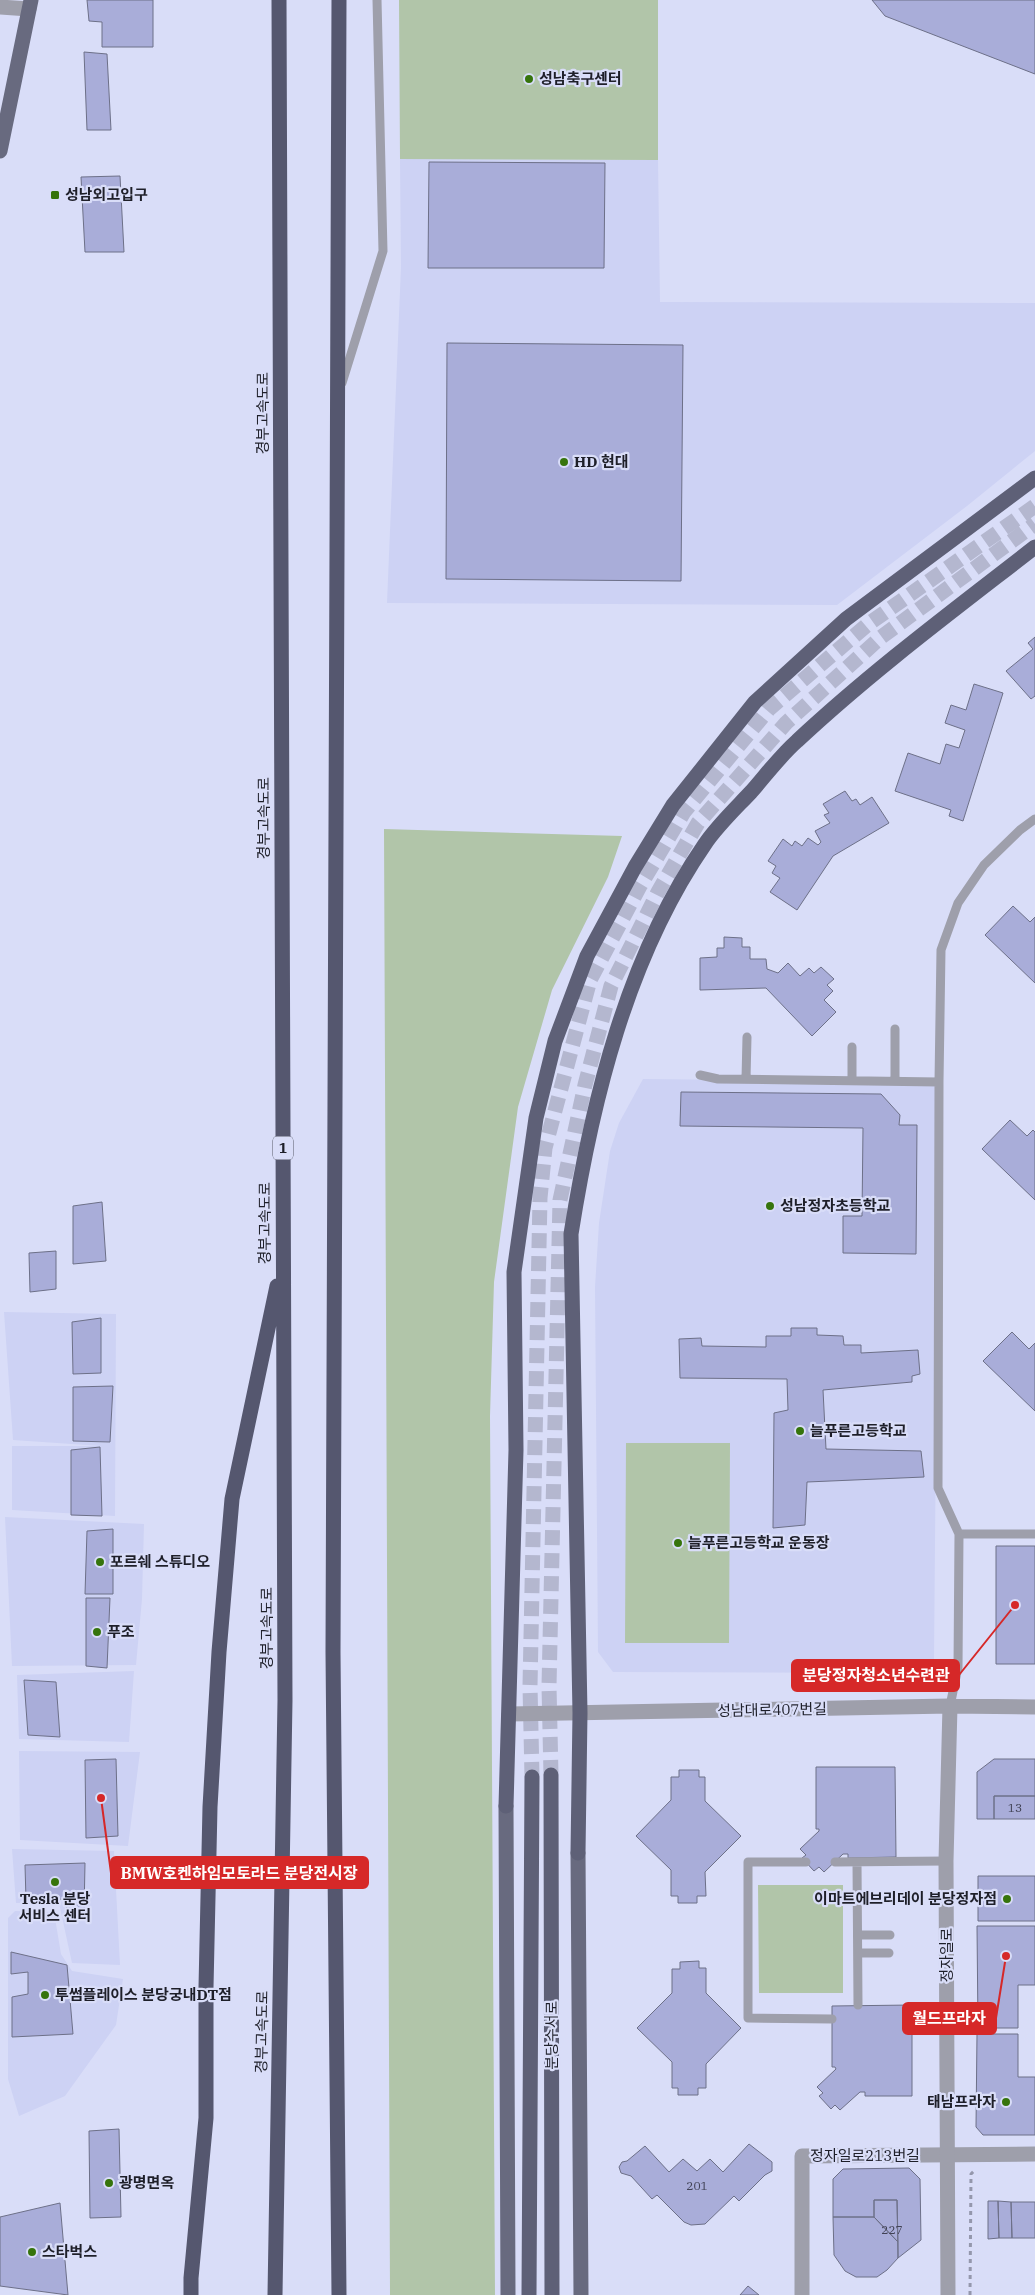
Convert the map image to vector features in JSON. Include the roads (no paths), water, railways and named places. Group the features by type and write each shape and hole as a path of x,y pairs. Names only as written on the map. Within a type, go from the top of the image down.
{"highway":[{"name":"경부고속도로","path":"275,2295 285,1700 279,0"},
{"path":"339,0 333,1652 339,2295"},
{"path":"506,1806 516,1450 514,1272 536,1118 555,1041 587,956 635,867 673,805 754,702 846,619 1035,478"},
{"path":"578,1853 580,1713 571,1234 581,1170 596,1100 629,996 669,903 706,843 795,742 890,661 1035,547"},
{"path":"191,2295 206,2118 206,1987 210,1807 219,1652 231,1509 283,1255"},
{"name":"분당수서로","path":"551,1775 552,2295"},
{"name":"분당수서로","path":"529,2295 532,1777"}],"main road":[{"path":"0,151 30,4"},
{"path":"506,1806 508,2295"},
{"path":"578,1853 581,2295"}],"street":[{"path":"0,7 30,4"},
{"name":"성남대로407번길","path":"508,1714 950,1706 1035,1707"},
{"name":"정자일로","path":"948,2295 946,1861 950,1706"},
{"path":"947,2156 1035,2154"},
{"name":"정자일로213번길","path":"802,2295 802,2156 947,2156"}],"lane":[{"path":"338,396 383,250 377,0"},
{"path":"950,1706 958,1668 959,1534 938,1488 941,950 958,903 984,865 1020,830 1035,820"},
{"path":"895,1029 895,1081"},
{"path":"746,1079 747,1037"},
{"path":"852,1047 852,1080"},
{"path":"700,1075 718,1079 939,1082"},
{"path":"959,1534 1035,1534"},
{"path":"835,1862 946,1861"},
{"path":"806,1862 748,1862 748,2018 832,2018"},
{"path":"858,1862 858,2005"},
{"path":"858,1935 890,1935"},
{"path":"858,1953 889,1953"},
{"path":"912,2018 947,2018"}],"tunnel":[{"path":"532,1777 530,1686 540,1198 545,1148 590,980 640,886 684,812 769,709 867,625 1035,506"},
{"path":"551,1775 549,1686 560,1200 585,1085 611,986 658,892 698,823 786,723 880,638 1035,524"}],"place":[{"name":"성남축구센터","path":"529,79"},
{"name":"성남외고입구","path":"55,195"},
{"name":"HD 현대","path":"564,462"},
{"name":"성남정자초등학교","path":"770,1206"},
{"name":"늘푸른고등학교","path":"800,1431"},
{"name":"늘푸른고등학교 운동장","path":"678,1543"},
{"name":"포르쉐 스튜디오","path":"100,1562"},
{"name":"분당정자청소년수련관","path":"1015,1605"},
{"name":"푸조","path":"97,1632"},
{"name":"BMW호켄하임모토라드 분당전시장","path":"101,1798"},
{"name":"Tesla 분당 서비스 센터","path":"55,1882"},
{"name":"이마트에브리데이 분당정자점","path":"1007,1899"},
{"name":"월드프라자","path":"1006,1956"},
{"name":"투썸플레이스 분당궁내DT점","path":"45,1995"},
{"name":"태남프라자","path":"1006,2102"},
{"name":"광명면옥","path":"109,2183"},
{"name":"스타벅스","path":"32,2252"}]}
